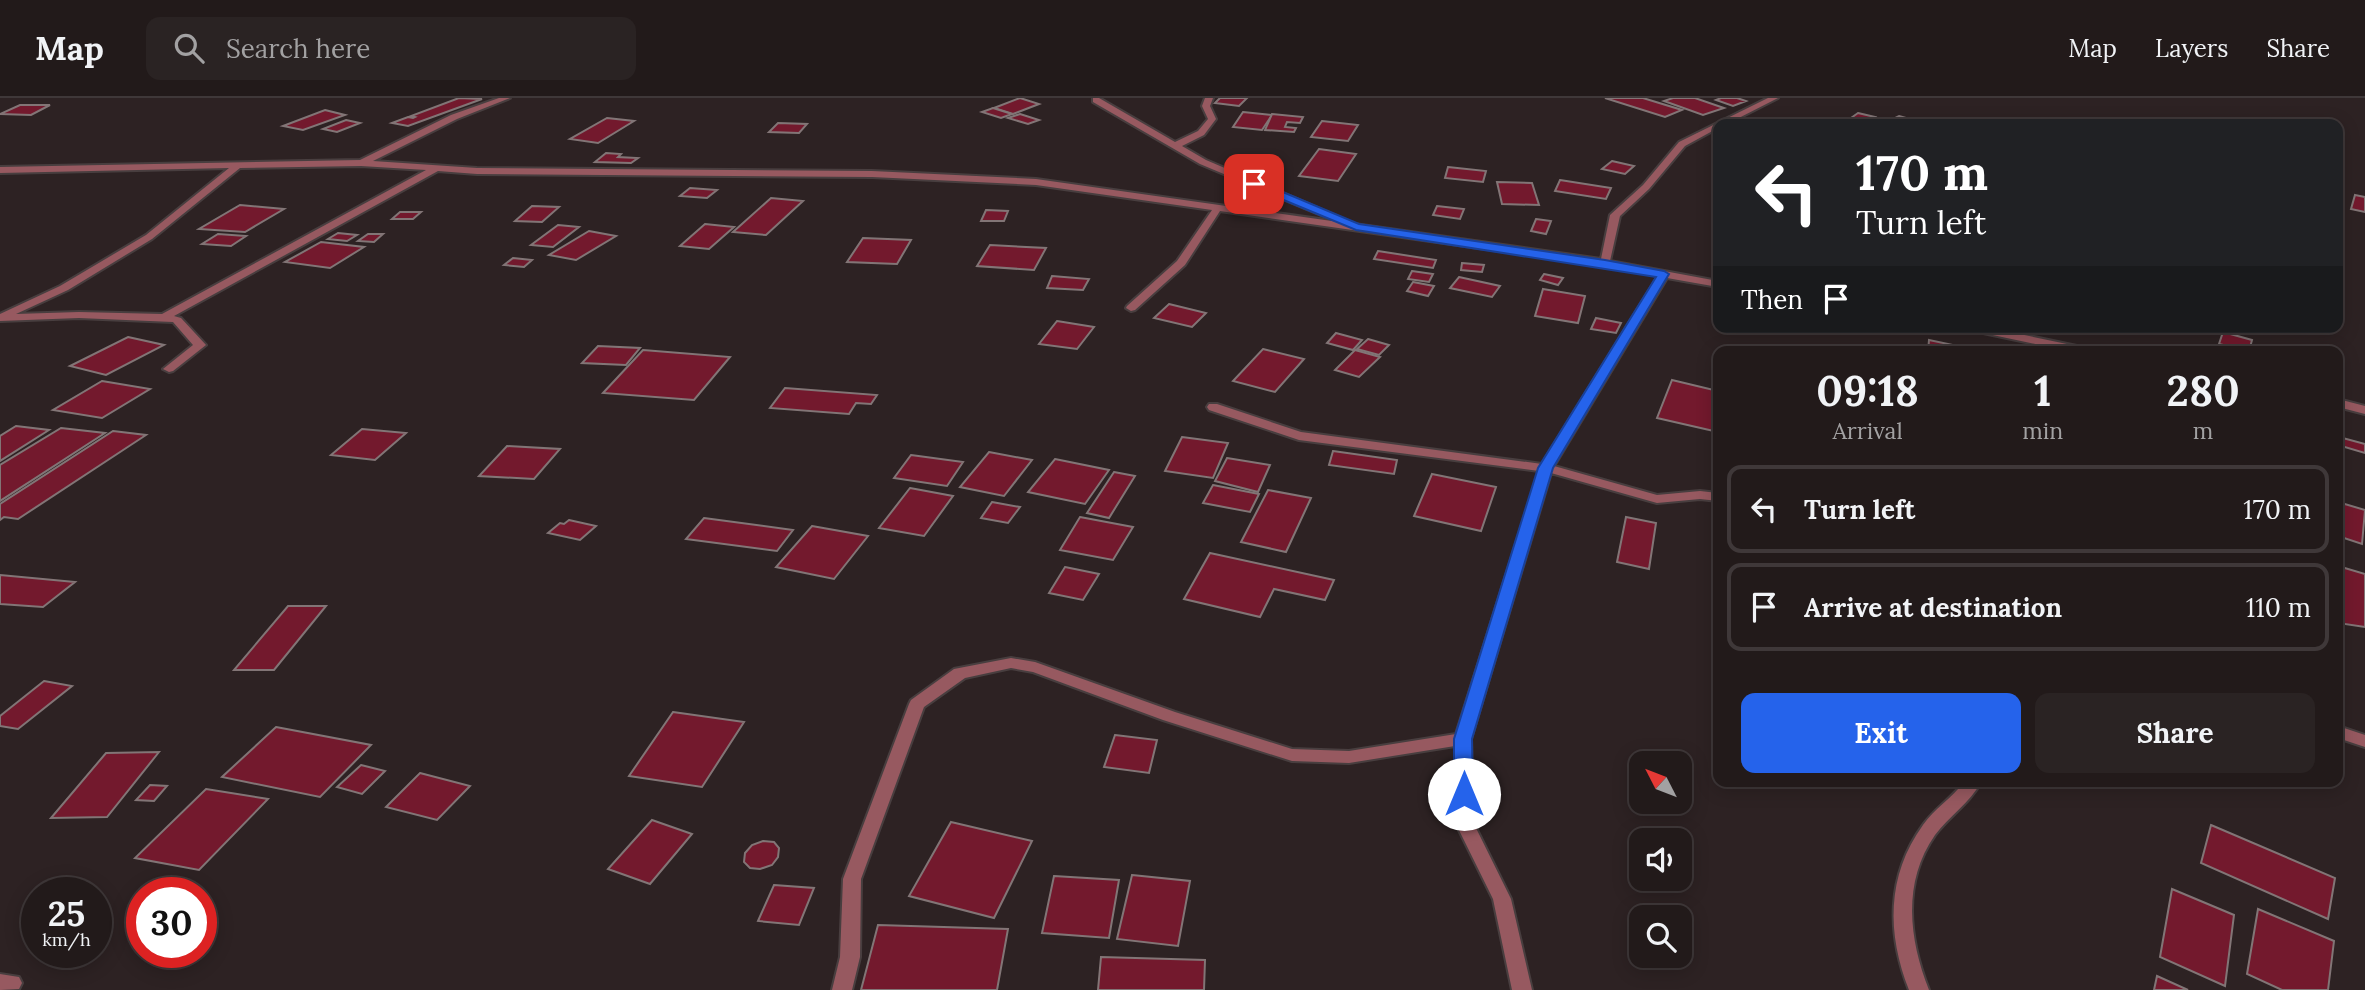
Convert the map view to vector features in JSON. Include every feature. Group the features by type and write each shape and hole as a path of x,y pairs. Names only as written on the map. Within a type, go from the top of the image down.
{"street":[{"path":"361,163 454,117 506,98"},
{"path":"1175,146 1201,132 1212,119 1206,106 1209,98"},
{"path":"1730,119 1772,98"},
{"path":"1095,99 1203,162 1356,227"},
{"path":"1605,263 1615,215 1646,187 1682,144 1713,128"},
{"path":"0,170 361,163 477,171 872,174 1037,182 1605,263 1713,283"},
{"path":"1,318 64,288 149,237 236,167"},
{"path":"164,317 437,169"},
{"path":"1131,308 1181,264 1217,209"},
{"path":"1522,990 1502,899 1464,822 1463,739 1546,468 1664,274"},
{"path":"1,318 79,315 164,317 177,320 200,345 169,369"},
{"path":"1997,333 2059,346"},
{"path":"2343,405 2365,410"},
{"path":"1213,407 1299,436 1546,468 1657,499 1713,496"},
{"path":"842,990 850,957 852,879 917,704 960,673 1011,663 1035,667 1169,716 1292,755 1349,757 1463,739"},
{"path":"2343,734 2365,741"},
{"path":"1919,990 1901,935 1903,883 1929,831 1969,787"}],"building":[{"path":"459,98 482,99 408,126 392,123 408,117 413,118 415,117 411,116"},
{"path":"1020,98 1039,104 1013,114 994,108"},
{"path":"1220,98 1247,98 1239,106 1215,103"},
{"path":"1605,98 1643,98 1682,110 1665,117"},
{"path":"1673,98 1695,98 1724,108 1703,115 1664,101"},
{"path":"1721,98 1746,101 1733,106 1716,100"},
{"path":"20,105 50,105 31,115 0,114"},
{"path":"993,108 1012,114 1001,118 982,112"},
{"path":"325,110 345,115 303,130 283,126"},
{"path":"1243,112 1272,115 1262,130 1233,127"},
{"path":"1858,113 1875,117 1872,119 1851,118"},
{"path":"1020,114 1039,120 1028,124 1008,118"},
{"path":"1272,114 1303,117 1300,123 1287,122 1285,127 1296,128 1294,132 1265,130"},
{"path":"607,118 634,121 598,143 570,139"},
{"path":"346,120 360,123 337,132 323,129"},
{"path":"1322,121 1358,125 1348,141 1311,137"},
{"path":"778,123 807,124 799,133 769,132"},
{"path":"1319,149 1356,154 1338,181 1299,176"},
{"path":"606,153 638,158 631,163 595,162"},
{"path":"1612,161 1634,166 1625,174 1602,169"},
{"path":"1448,167 1486,171 1483,182 1445,178"},
{"path":"1560,180 1611,188 1606,199 1555,191"},
{"path":"1497,182 1532,183 1539,205 1502,204"},
{"path":"690,188 717,190 707,198 680,196"},
{"path":"2355,195 2365,197 2365,212 2351,209"},
{"path":"771,198 803,201 766,235 733,232"},
{"path":"240,205 284,209 245,232 199,229"},
{"path":"532,206 559,207 542,222 515,221"},
{"path":"1437,206 1464,209 1460,219 1433,215"},
{"path":"986,210 1008,211 1004,221 981,221"},
{"path":"400,212 421,212 413,219 392,219"},
{"path":"1536,219 1551,221 1546,234 1531,231"},
{"path":"705,224 734,227 709,249 680,246"},
{"path":"558,225 579,227 553,247 531,245"},
{"path":"589,231 616,236 576,260 549,255"},
{"path":"338,233 357,235 347,241 328,239"},
{"path":"218,234 246,236 231,246 202,244"},
{"path":"368,234 383,234 374,242 358,241"},
{"path":"863,238 911,240 897,264 847,262"},
{"path":"321,242 364,247 330,268 285,262"},
{"path":"990,245 1046,248 1034,270 977,266"},
{"path":"1378,251 1436,260 1433,268 1374,259"},
{"path":"513,258 532,260 524,267 504,265"},
{"path":"1462,263 1484,265 1482,272 1461,270"},
{"path":"1412,271 1433,274 1429,282 1408,279"},
{"path":"1544,274 1563,278 1558,285 1540,280"},
{"path":"1052,276 1089,279 1083,290 1047,288"},
{"path":"1459,277 1500,286 1492,297 1450,288"},
{"path":"1413,282 1434,286 1428,296 1407,291"},
{"path":"1543,289 1585,296 1578,323 1535,316"},
{"path":"1169,304 1206,313 1192,327 1154,318"},
{"path":"1596,318 1621,323 1616,333 1591,329"},
{"path":"1057,321 1094,327 1077,349 1039,344"},
{"path":"1336,333 1362,340 1353,350 1327,343"},
{"path":"2223,333 2252,340 2250,346 2219,344"},
{"path":"128,337 164,345 106,375 70,366"},
{"path":"1368,339 1389,345 1379,355 1357,349"},
{"path":"1929,340 1953,345 1953,346 1928,346"},
{"path":"598,346 640,348 626,365 582,363"},
{"path":"1263,349 1304,359 1275,392 1233,381"},
{"path":"643,350 730,357 694,400 603,393"},
{"path":"1355,350 1380,357 1359,377 1335,370"},
{"path":"1672,380 1713,390 1713,431 1657,418"},
{"path":"102,381 150,389 102,418 53,410"},
{"path":"785,388 877,395 871,404 856,403 849,414 770,408"},
{"path":"16,426 49,430 0,461 0,436"},
{"path":"61,428 105,433 0,501 0,465"},
{"path":"362,429 406,433 375,460 331,455"},
{"path":"113,431 146,435 18,519 4,517 0,520 0,504"},
{"path":"1182,437 1228,443 1213,478 1165,471"},
{"path":"2343,438 2365,444 2365,453 2343,446"},
{"path":"507,446 560,449 534,479 479,476"},
{"path":"1333,451 1397,460 1394,474 1329,465"},
{"path":"989,452 1032,460 1004,496 960,487"},
{"path":"911,455 963,462 947,486 894,478"},
{"path":"1227,458 1270,465 1258,492 1215,481"},
{"path":"1055,459 1109,470 1085,504 1028,492"},
{"path":"1114,472 1135,476 1109,518 1087,513"},
{"path":"1432,474 1496,487 1481,531 1414,516"},
{"path":"1213,485 1259,494 1250,512 1203,503"},
{"path":"910,488 953,496 924,536 879,528"},
{"path":"1268,490 1311,498 1286,552 1241,542"},
{"path":"992,502 1020,507 1008,523 981,518"},
{"path":"2343,503 2365,510 2362,544 2343,538"},
{"path":"1080,517 1133,527 1113,560 1060,550"},
{"path":"1626,517 1656,523 1649,569 1617,562"},
{"path":"704,518 793,530 777,551 686,539"},
{"path":"569,520 596,526 580,540 548,533 560,523 564,524"},
{"path":"812,526 868,536 834,579 776,567"},
{"path":"1210,553 1334,580 1325,600 1274,589 1260,617 1184,599"},
{"path":"1065,567 1099,574 1083,600 1049,593"},
{"path":"2343,567 2365,574 2365,627 2343,624"},
{"path":"0,575 75,582 43,607 0,604"},
{"path":"288,606 326,606 274,670 234,670"},
{"path":"44,681 72,686 18,729 0,726 0,716"},
{"path":"673,712 744,722 702,787 629,776"},
{"path":"276,727 371,745 320,797 222,777"},
{"path":"1115,735 1157,740 1149,773 1104,767"},
{"path":"159,752 107,817 51,818 106,753"},
{"path":"361,765 385,771 362,794 337,787"},
{"path":"420,773 470,786 437,820 386,807"},
{"path":"150,785 167,786 154,801 136,800"},
{"path":"206,789 268,799 199,870 135,858"},
{"path":"652,820 692,834 650,884 608,869"},
{"path":"951,822 1032,841 994,918 909,896"},
{"path":"2211,825 2335,878 2328,919 2201,863"},
{"path":"763,841 774,842 779,848 778,857 772,865 760,869 750,868 744,862 745,853 752,845"},
{"path":"1132,875 1190,881 1178,946 1117,939"},
{"path":"1054,876 1119,880 1109,938 1042,933"},
{"path":"774,885 814,888 799,925 758,921"},
{"path":"2172,889 2234,915 2225,986 2160,957"},
{"path":"2258,909 2334,941 2328,990 2282,990 2247,974"},
{"path":"878,925 1008,929 997,990 861,990"},
{"path":"1101,957 1205,960 1204,990 1098,990"},
{"path":"2157,976 2188,990 2154,990"}],"route":[{"path":"1254,184 1356,227 1664,274 1546,468 1463,739 1464,794"}]}
